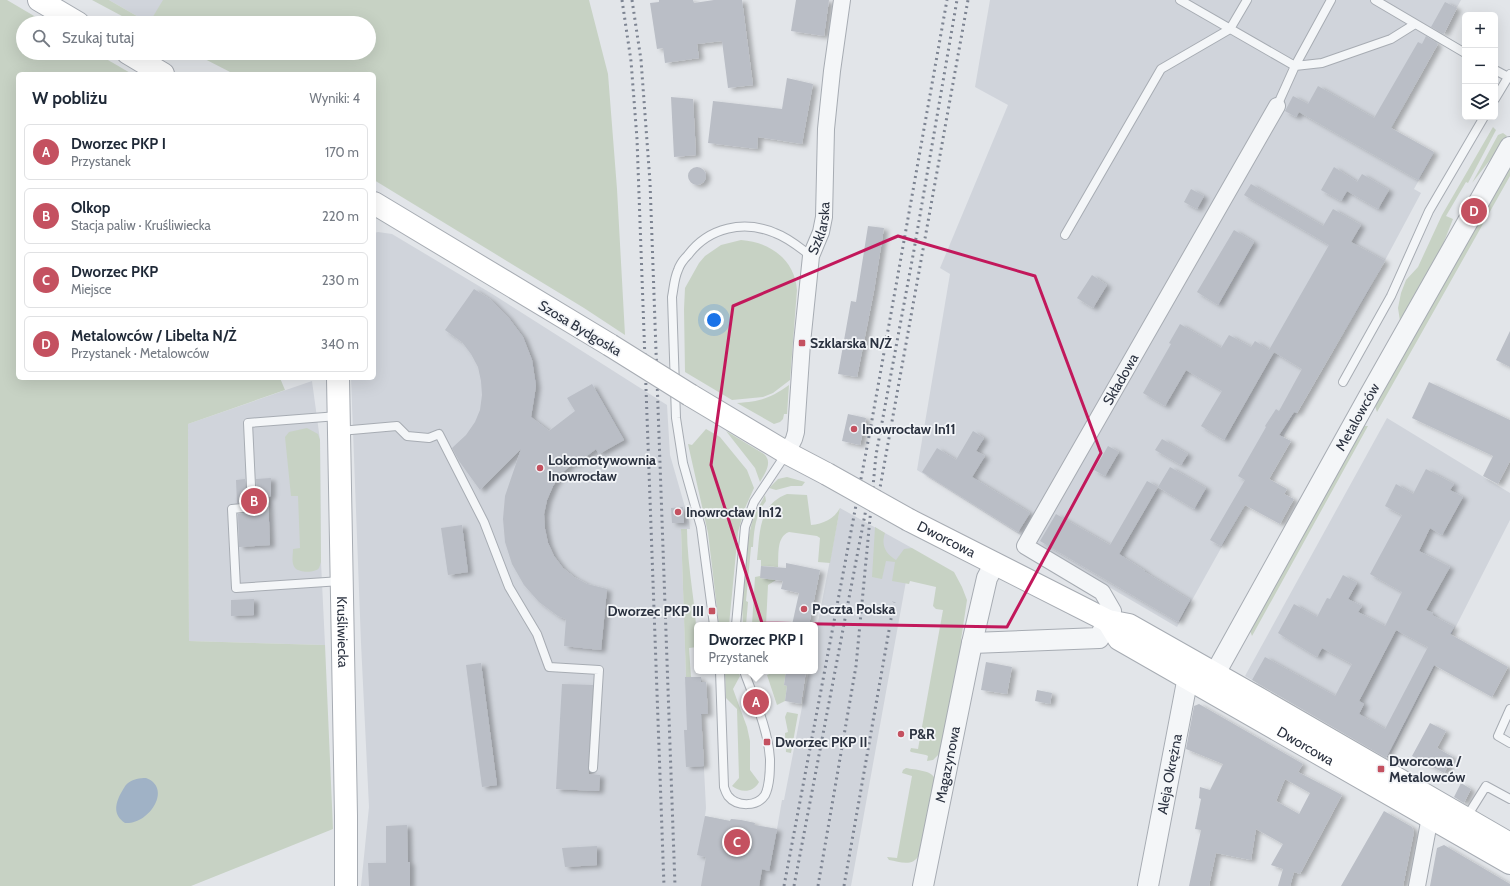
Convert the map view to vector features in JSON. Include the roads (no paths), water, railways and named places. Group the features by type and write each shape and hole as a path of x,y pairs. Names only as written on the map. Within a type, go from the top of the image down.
{"main road":[{"path":"39,0 66,16"},
{"path":"140,60 160,72"},
{"name":"Szosa Bydgoska","path":"376,204 610,345 690,396 787,453"},
{"name":"Kruśliwiecka","path":"338,380 346,886"},
{"name":"Dworcowa","path":"787,453 909,520 1108,621 1119,638 1203,676 1434,810 1510,863"},
{"name":"Dworcowa","path":"1434,810 1465,819 1510,844"}],"street":[{"name":"Szklarska","path":"787,453 796,432 802,342 811,256 821,232 824,217 826,129 842,0"},
{"name":"Składowa","path":"1108,621 1113,611 1102,592 1025,546 1278,106"},
{"name":"Metalowców","path":"1203,676 1510,147"},
{"name":"Magazynowa","path":"924,886 972,643 987,578 995,563"},
{"path":"972,643 1099,638 1108,621"},
{"name":"Aleja Okrężna","path":"1148,886 1186,687 1203,676"},
{"path":"1417,886 1434,810"}],"lane":[{"path":"1180,0 1295,66 1322,63 1391,39 1415,24"},
{"path":"1065,235 1161,69 1230,29 1247,0"},
{"path":"1278,106 1295,66 1331,0"},
{"path":"1375,0 1462,51"},
{"path":"1498,71 1509,76 1498,94"},
{"path":"1343,382 1391,296 1429,211 1482,120"},
{"path":"714,622 701,527 683,463 676,418 673,304 674,281 678,268 695,246 705,237 718,231 734,227 748,226 776,233 811,256"},
{"path":"342,581 236,588 232,509 252,507 248,423 397,426 407,436 429,438 439,434 484,522 509,587 537,634 549,667 599,670 593,768"},
{"path":"736,622 745,527 754,502 787,453"},
{"path":"720,674 724,787 732,799 743,804 753,803 761,799 766,793 770,771 770,757 763,724 745,674"},
{"path":"1510,709 1498,736 1510,743"},
{"path":"1465,819 1486,786 1510,799"}],"water":[{"path":"146,778 154,783 157,790 158,797 155,805 142,818 134,822 125,823 118,816 116,809 119,797 128,783 137,779"}],"railway":[{"path":"622,0 631,61 637,139 664,886"},
{"path":"632,0 641,60 650,182 675,886"},
{"path":"784,886 870,431 947,0"},
{"path":"818,886 856,666 876,455 914,250 957,0"},
{"path":"876,510 968,0"},
{"path":"794,886 866,509"},
{"path":"844,886 894,602"}],"place":[{"name":"Metalowców / Libelta N/Ż","path":"1474,211"},
{"name":"Szklarska N/Ż","path":"802,343"},
{"name":"Inowrocław In11","path":"854,429"},
{"name":"Lokomotywownia Inowrocław","path":"540,468"},
{"name":"Olkop","path":"254,501"},
{"name":"Inowrocław In12","path":"678,512"},
{"name":"Poczta Polska","path":"804,609"},
{"name":"Dworzec PKP III","path":"712,611"},
{"name":"Dworzec PKP I","path":"756,702"},
{"name":"P&R","path":"901,734"},
{"name":"Dworzec PKP II","path":"767,742"},
{"name":"Dworcowa / Metalowców","path":"1381,769"},
{"name":"Dworzec PKP","path":"737,842"}]}
